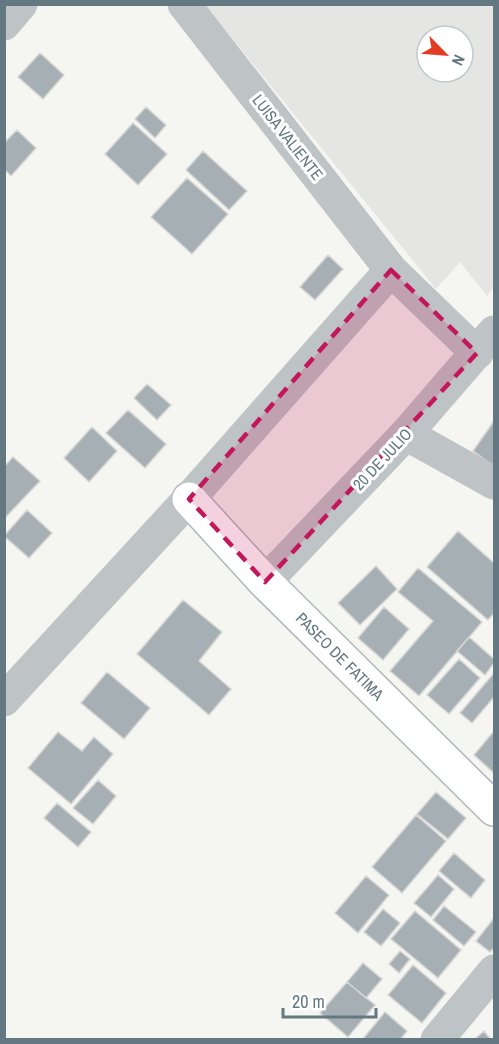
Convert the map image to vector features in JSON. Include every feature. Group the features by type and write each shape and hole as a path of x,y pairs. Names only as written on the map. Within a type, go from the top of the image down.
{"street":[{"path":"4,24 21,4"},
{"name":"LUISA VALIENTE","path":"184,4 391,270 486,343"},
{"path":"4,700 189,499 391,270"},
{"name":"20 DE JULIO","path":"265,582 406,434 486,343"},
{"path":"406,434 495,483"},
{"name":"PASEO DE FATIMA","path":"189,499 265,582 495,809"},
{"path":"437,1040 495,971"}],"highlighted area":[{"path":"391,270 477,353 265,582 189,499"}],"shaded area":[{"path":"205,5 494,5 494,287 487,296 460,262 436,289"}],"building":[{"path":"40,53 64,75 43,99 18,77"},
{"path":"146,107 166,125 155,138 135,119"},
{"path":"133,123 167,154 138,185 105,154"},
{"path":"17,130 36,148 11,176 4,169 4,143"},
{"path":"203,151 247,191 229,210 186,170"},
{"path":"187,178 228,214 192,254 151,217"},
{"path":"328,255 343,269 315,300 300,287"},
{"path":"147,384 171,405 157,420 134,398"},
{"path":"128,410 166,444 145,468 106,433"},
{"path":"494,421 494,466 473,451"},
{"path":"92,427 117,451 89,482 64,458"},
{"path":"13,457 40,481 4,519 4,467"},
{"path":"27,510 52,533 29,558 4,536"},
{"path":"458,531 494,563 494,613 488,620 427,567"},
{"path":"376,566 397,589 360,625 338,603"},
{"path":"418,568 482,622 419,696 390,671 433,621 398,592"},
{"path":"183,600 222,632 199,661 231,689 209,715 137,654"},
{"path":"384,607 409,629 383,660 358,638"},
{"path":"469,637 494,659 494,663 485,675 457,651"},
{"path":"459,659 480,678 449,714 427,695"},
{"path":"107,672 150,708 124,739 81,703"},
{"path":"494,673 494,697 472,723 460,713"},
{"path":"494,731 494,773 474,755"},
{"path":"58,732 82,751 94,737 113,754 71,804 28,768"},
{"path":"98,780 116,796 93,824 73,808"},
{"path":"436,792 466,818 448,839 417,814"},
{"path":"57,803 91,832 78,847 44,818"},
{"path":"416,815 446,841 402,893 372,867"},
{"path":"454,853 485,880 471,898 439,871"},
{"path":"438,875 454,889 431,917 414,903"},
{"path":"366,876 389,895 358,933 335,913"},
{"path":"444,906 476,932 464,946 433,920"},
{"path":"383,909 400,923 381,946 364,932"},
{"path":"415,911 461,950 438,978 391,939"},
{"path":"494,918 494,948 490,952 476,941"},
{"path":"400,951 410,959 399,973 389,964"},
{"path":"363,963 382,979 366,998 347,982"},
{"path":"413,965 446,993 422,1023 388,995"},
{"path":"347,982 375,1005 348,1037 320,1013"},
{"path":"385,1012 407,1031 400,1040 362,1040"},
{"path":"484,1031 491,1040 474,1040"}]}
